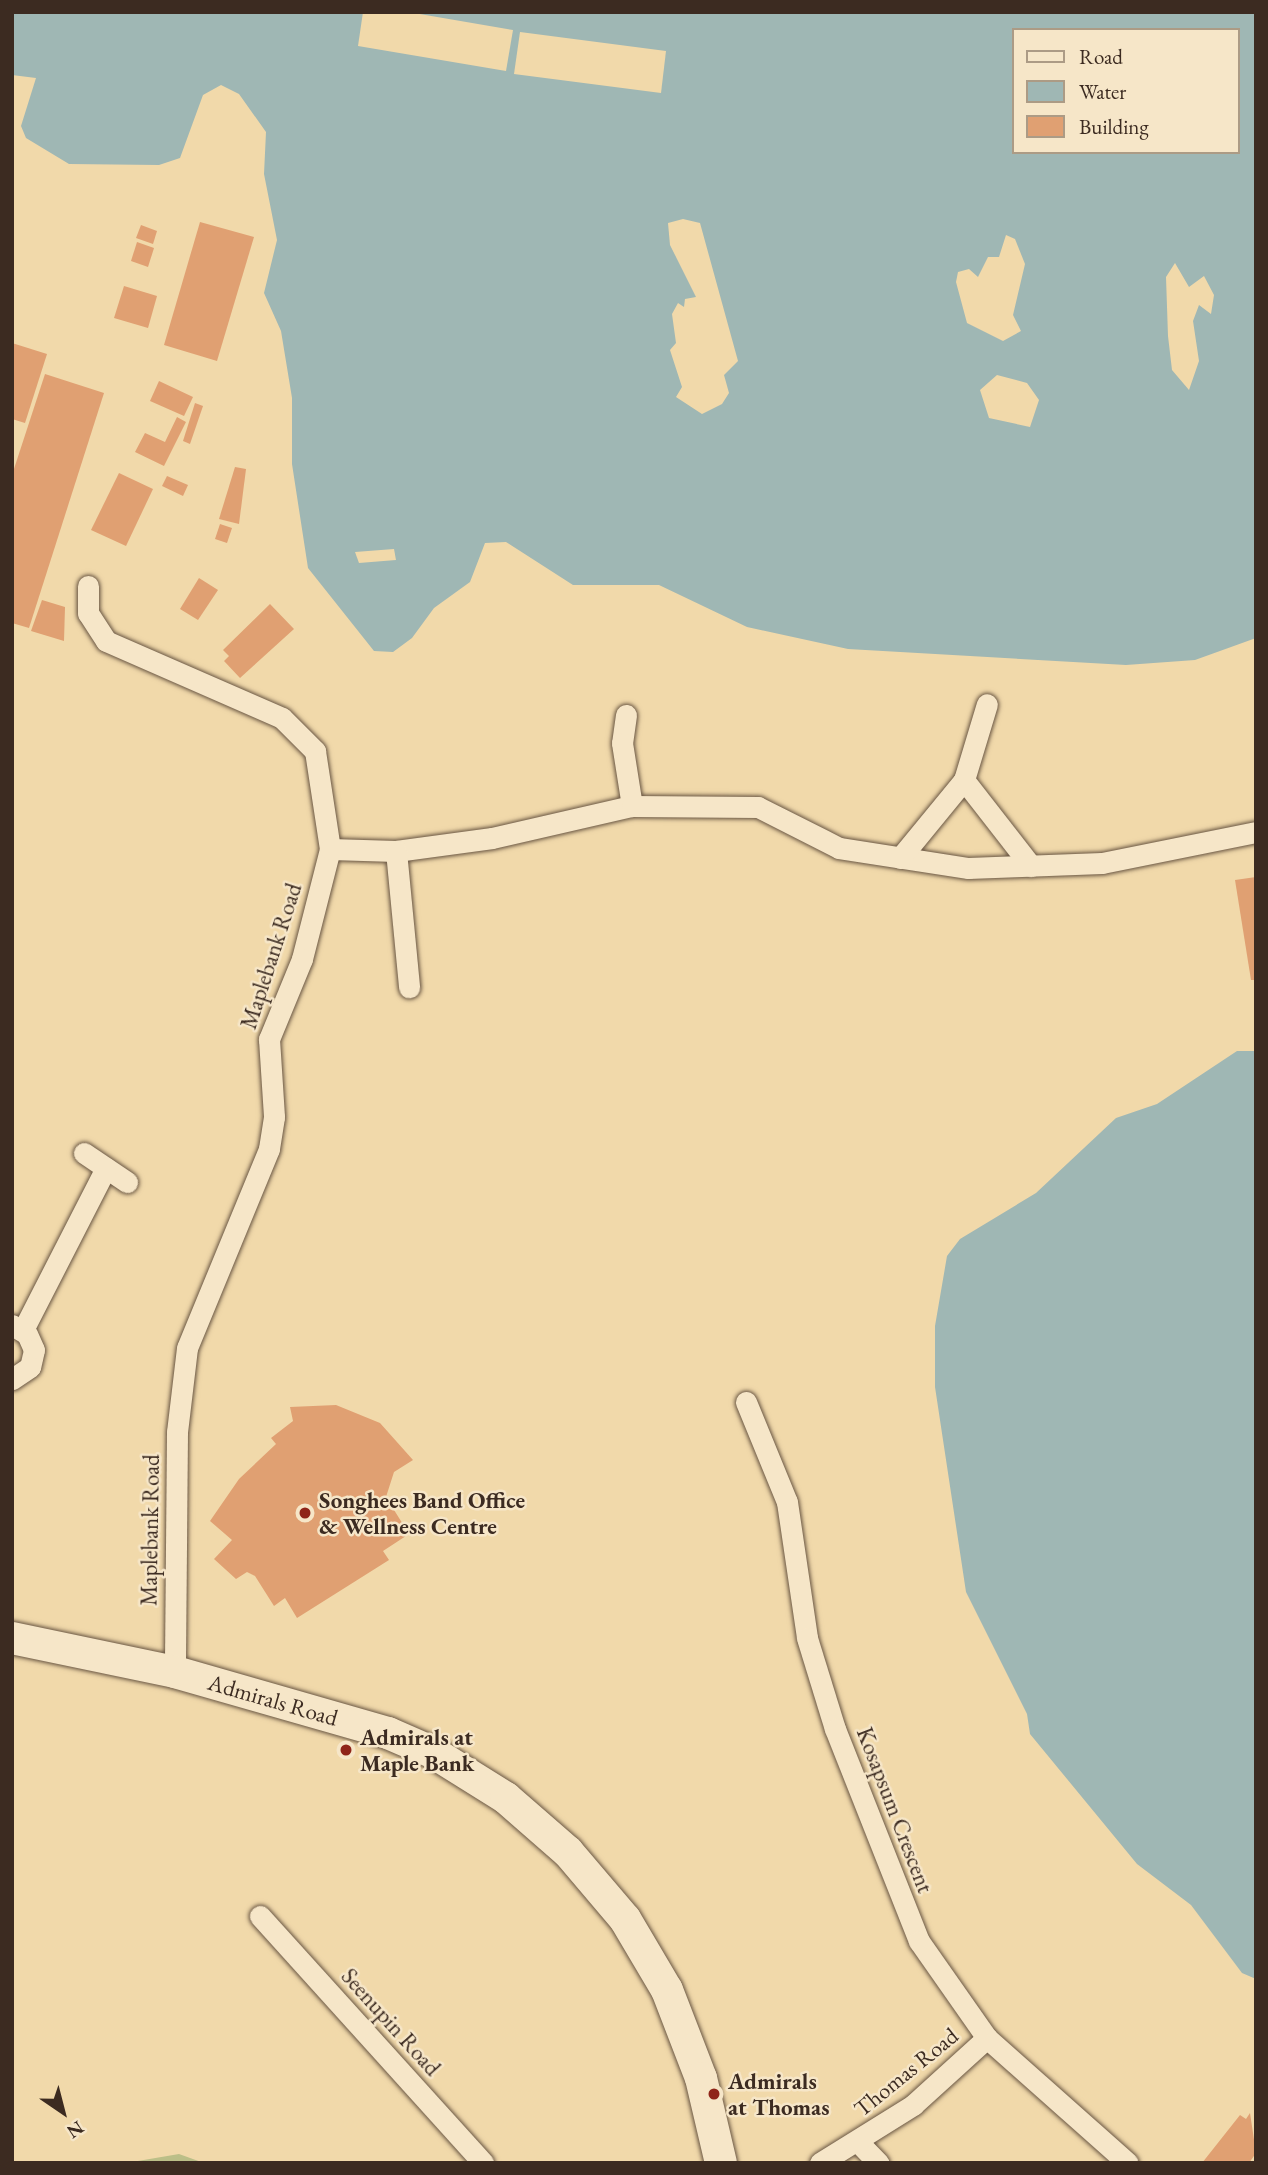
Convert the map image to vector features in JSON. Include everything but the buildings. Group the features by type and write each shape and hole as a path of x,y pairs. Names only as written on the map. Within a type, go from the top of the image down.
{"main road":[{"name":"Admirals Road","path":"12,1638 175,1672 434,1753 506,1798 569,1852 625,1919 667,1990 701,2078 721,2163"}],"street":[{"name":"Maplebank Road","path":"89,586 88,613 106,641 282,718 315,751 330,849 302,959 269,1039 269,1149 187,1348 177,1432 175,1672"},
{"path":"900,858 964,780 987,705"},
{"path":"626,715 622,743 632,806"},
{"path":"964,780 1031,866"},
{"path":"330,849 397,851 522,833 632,806 758,807 839,848 968,869 1102,863 1256,832"},
{"path":"397,851 410,987"},
{"path":"84,1153 127,1182"},
{"path":"12,1379 32,1362 33,1344 18,1327 106,1168"},
{"name":"Kosapsum Crescent","path":"746,1402 788,1502 807,1638 890,1876 945,1986 987,2038 1128,2163"},
{"name":"Seenupin Road","path":"260,1916 483,2163"},
{"name":"Thomas Road","path":"820,2163 859,2143 914,2105 987,2038"},
{"path":"859,2143 878,2163"}],"green space":[{"path":"179,2154 204,2163 126,2163"}],"water":[{"path":"12,12 1256,12 1256,638 1195,660 1126,665 848,649 747,627 659,585 573,585 506,542 485,543 470,582 434,608 412,638 393,652 374,651 308,568 292,464 292,398 281,331 264,293 277,240 264,174 266,132 239,94 221,85 203,95 180,158 159,165 69,164 26,138 21,126 36,78 12,75","holes":["683,219 700,223 738,361 724,375 729,393 722,404 702,414 676,397 682,387 670,350 676,343 672,314 678,303 684,307 685,299 696,297 670,245 668,223","1006,235 1015,239 1025,264 1013,315 1021,331 1003,341 967,323 956,282 958,272 969,269 978,277 988,257 999,257","1175,263 1189,287 1204,276 1214,295 1211,314 1199,305 1193,321 1199,361 1189,390 1172,370 1166,277","997,375 1027,383 1039,400 1030,427 989,418 980,390"]},
{"path":"1237,1051 1256,1051 1256,1979 1242,1973 1191,1905 1137,1864 1030,1734 1027,1714 966,1592 935,1387 935,1326 947,1256 960,1239 1036,1193 1116,1118 1157,1104"}],"pier":[{"path":"363,12 408,12 513,30 506,71 358,46"},
{"path":"520,32 666,51 661,93 514,74"},
{"path":"394,549 396,560 359,563 355,552"}],"place":[{"name":"Songhees Band Office & Wellness Centre","path":"305,1513"},
{"name":"Admirals at Maple Bank","path":"346,1750"},
{"name":"Admirals at Thomas","path":"714,2094"}]}
